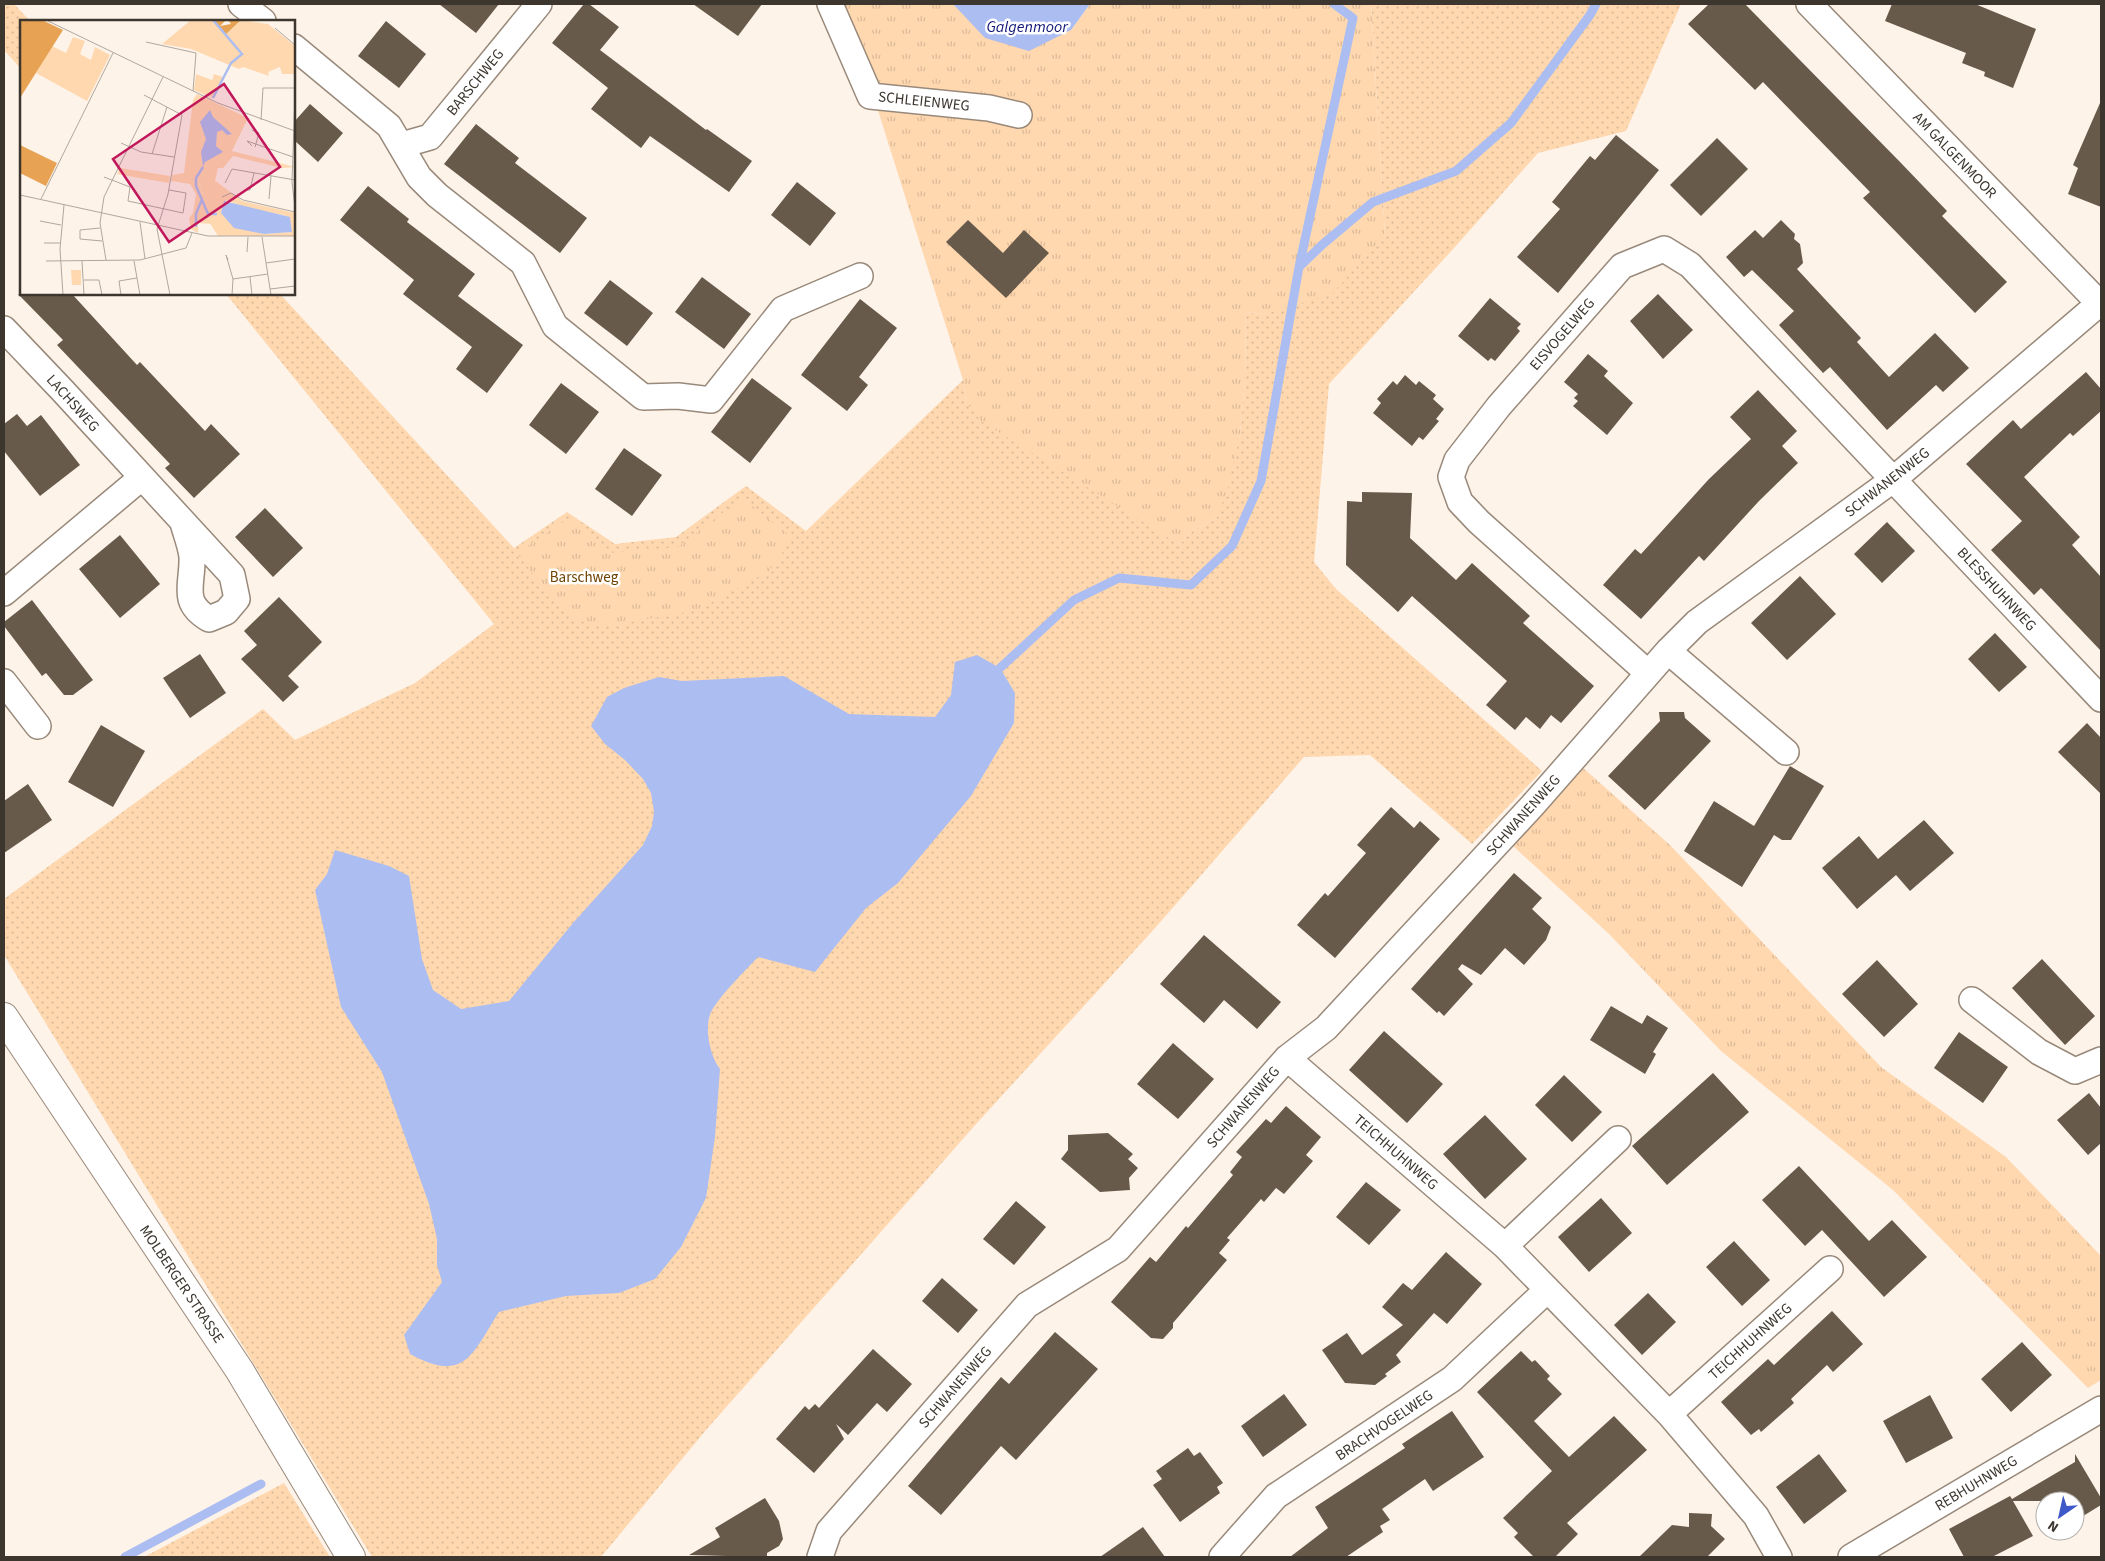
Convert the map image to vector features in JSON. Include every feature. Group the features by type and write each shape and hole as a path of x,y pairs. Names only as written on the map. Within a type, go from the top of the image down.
{"main road":[{"name":"MOLBERGER STRASSE","path":"4,1017 240,1371 351,1557"}],"street":[{"path":"241,4 262,20"},
{"name":"BARSCHWEG","path":"402,145 430,137 539,4"},
{"name":"SCHLEIENWEG","path":"830,4 870,96 989,108 1019,115"},
{"name":"AM GALGENMOOR","path":"1809,4 2101,304"},
{"path":"295,48 389,126 402,145 419,177 437,195 523,263 555,326 643,397 678,396 711,400 783,309 860,276"},
{"name":"EISVOGELWEG","path":"1648,673 1479,522 1460,502 1451,478 1457,460 1499,406 1622,266 1664,248 1690,265 1894,479"},
{"name":"SCHWANENWEG","path":"820,1557 829,1531 1027,1305 1118,1249 1286,1058 1326,1028 1532,806 1648,673 1697,622 1894,479 2101,304"},
{"name":"LACHSWEG","path":"4,329 63,390 141,478 184,523"},
{"path":"4,593 141,478"},
{"name":"BLESSHUHNWEG","path":"1894,479 2101,699"},
{"path":"1668,651 1786,752"},
{"path":"4,682 38,726"},
{"path":"1972,1000 2039,1052 2075,1072 2101,1060"},
{"name":"TEICHHUHNWEG","path":"1286,1058 1505,1246 1546,1291 1670,1414 1756,1516 1779,1557"},
{"path":"1505,1246 1618,1139"},
{"name":"TEICHHUHNWEG","path":"1670,1414 1830,1269"},
{"name":"BRACHVOGELWEG","path":"1222,1557 1276,1496 1452,1379 1546,1291"},
{"name":"REBHUHNWEG","path":"1851,1557 2101,1409"}],"green space":[{"path":"4,4 14,4 29,20 20,20 20,68 4,50"},
{"path":"834,4 953,4 957,8 1071,30 1090,4 1371,4 1385,235 1332,294 1266,314 1246,312 1245,380 1240,435 1227,491 1217,517 1189,533 1180,545 981,421 966,402 963,380 875,101"},
{"path":"1371,4 1681,4 1626,131 1538,153 1455,247 1329,384 1314,562 1336,589 1542,771 1472,844 1370,755 1304,757 1156,927 977,1123 706,1430 601,1557 372,1557 4,955 4,899 263,709 295,740 415,683 494,624 227,295 281,295 514,548 567,512 615,544 676,537 746,486 806,531 963,380 966,402 1180,545 1189,533 1217,517 1240,435 1245,380 1246,312 1266,314 1385,235"},
{"name":"Barschweg","path":"742,498 793,538 769,571 697,610 604,627 579,620 554,601 517,553 569,518 613,553 678,547"},
{"path":"1582,767 1670,845 1881,1067 2006,1157 2101,1256 2101,1380 2088,1388 1893,1190 1721,1051 1608,933 1513,846"},
{"path":"284,1483 330,1557 144,1557"}],"water":[{"name":"Galgenmoor","path":"953,4 1090,4 1071,30 1029,51 985,38"},
{"path":"977,655 1000,668 1015,693 1014,723 971,796 898,883 866,908 815,972 758,957 728,989 712,1010 708,1024 709,1041 713,1057 720,1069 715,1137 706,1198 681,1247 655,1279 619,1293 566,1296 499,1312 473,1352 465,1360 455,1365 443,1366 429,1363 410,1354 404,1335 442,1282 437,1265 437,1239 429,1204 382,1072 341,1007 315,890 327,874 335,850 389,866 409,876 422,959 433,990 461,1009 509,1001 573,923 643,845 652,826 654,812 651,793 643,779 625,760 605,744 591,726 607,697 624,688 659,677 682,681 784,676 849,714 935,717 951,695 955,662"}],"building":[{"path":"439,4 499,4 476,33"},
{"path":"584,4 589,4 619,27 600,50 706,130 752,161 729,192 650,136 641,148 591,109 608,88 552,43"},
{"path":"693,4 762,4 738,36"},
{"path":"1709,4 1745,4 1947,211 1942,216 2007,282 1975,313 1863,198 1870,192 1763,82 1755,90 1688,24"},
{"path":"1892,4 1975,4 2036,29 2013,88 1984,76 1985,72 1962,63 1966,53 1885,21"},
{"path":"386,21 426,54 399,88 358,56"},
{"path":"2100,103 2101,207 2068,194 2078,168 2073,165"},
{"path":"310,104 343,133 318,162 295,141 295,121"},
{"path":"476,124 519,158 515,163 587,218 560,253 444,164"},
{"path":"1616,135 1659,170 1558,293 1517,257 1560,209 1552,202 1590,156 1595,160"},
{"path":"1717,138 1748,169 1701,216 1670,185"},
{"path":"797,182 836,213 810,246 771,215"},
{"path":"368,186 409,219 407,222 475,274 458,296 523,345 487,393 456,369 472,347 403,294 414,280 340,220"},
{"path":"968,220 1003,253 1024,230 1049,253 1006,298 946,242"},
{"path":"1781,220 1795,234 1794,239 1800,244 1803,263 1797,269 1861,338 1857,342 1889,377 1935,333 1969,368 1943,392 1936,385 1887,430 1830,367 1823,373 1779,325 1794,311 1752,270 1744,277 1726,257 1755,230 1763,238"},
{"path":"702,277 751,314 724,349 675,312"},
{"path":"610,280 653,313 627,346 584,313"},
{"path":"18,294 73,295 137,365 140,362 205,431 211,424 240,454 194,498 165,468 170,464 57,345 63,340"},
{"path":"1658,294 1693,330 1663,359 1630,321"},
{"path":"1490,298 1521,324 1517,328 1520,331 1495,361 1491,358 1488,361 1458,336"},
{"path":"860,299 897,328 859,377 868,385 847,411 801,375"},
{"path":"1588,354 1608,371 1604,376 1633,403 1607,435 1573,406 1578,401 1574,398 1578,394 1564,382"},
{"path":"2086,372 2101,389 2101,411 2073,436 2070,433 2024,477 2080,537 2072,545 2101,577 2101,651 2041,588 2034,595 1991,550 2022,521 1966,464 2013,420 2021,429"},
{"path":"1405,375 1416,385 1419,381 1436,395 1433,399 1444,409 1436,419 1439,421 1423,440 1419,437 1412,446 1373,413 1381,403 1377,399 1393,381 1397,385"},
{"path":"752,378 792,408 750,463 711,432"},
{"path":"561,383 599,412 566,454 529,425"},
{"path":"1758,390 1797,431 1782,446 1798,463 1759,501 1704,561 1699,556 1641,619 1603,585 1635,549 1641,554 1709,479 1751,439 1730,417"},
{"path":"17,414 27,426 41,415 80,465 40,496 4,451 4,424"},
{"path":"624,448 662,475 632,516 595,489"},
{"path":"1362,492 1412,493 1410,538 1456,580 1472,563 1530,616 1523,623 1594,686 1561,723 1551,715 1540,729 1526,717 1515,730 1486,705 1507,681 1412,596 1398,612 1346,565 1347,501 1362,502"},
{"path":"265,508 303,548 273,577 235,537"},
{"path":"1887,522 1915,551 1882,583 1854,554"},
{"path":"120,535 160,584 120,618 79,569"},
{"path":"1800,576 1836,614 1787,660 1751,623"},
{"path":"279,597 322,642 288,676 299,687 283,702 241,659 257,645 244,631"},
{"path":"32,600 93,680 73,695 64,695 46,673 42,676 4,626 4,622"},
{"path":"1995,633 2027,667 1999,692 1968,659"},
{"path":"200,654 226,693 190,718 163,678"},
{"path":"1659,712 1684,712 1685,718 1711,741 1645,810 1608,776 1660,721"},
{"path":"2087,723 2101,738 2101,794 2058,752"},
{"path":"101,725 145,751 113,807 68,782"},
{"path":"1790,766 1824,786 1791,840 1782,840 1774,835 1742,887 1684,851 1714,801 1754,826"},
{"path":"28,784 52,820 4,853 4,801"},
{"path":"1391,807 1414,828 1420,821 1440,839 1335,958 1297,925 1325,893 1328,896 1366,853 1357,845"},
{"path":"1924,820 1954,853 1910,891 1896,875 1857,909 1822,868 1859,836 1878,859"},
{"path":"1514,873 1542,898 1532,909 1551,927 1546,940 1524,965 1505,948 1481,975 1462,964 1458,969 1473,984 1444,1016 1439,1011 1437,1013 1411,989"},
{"path":"1204,935 1281,1002 1257,1029 1224,1000 1204,1023 1160,984"},
{"path":"2042,959 2095,1016 2065,1045 2012,988"},
{"path":"1877,960 1918,1004 1884,1037 1842,994"},
{"path":"1611,1006 1642,1024 1647,1015 1668,1028 1653,1052 1656,1054 1645,1074 1590,1040"},
{"path":"1384,1031 1443,1084 1407,1123 1349,1070"},
{"path":"1959,1032 2008,1067 1983,1103 1934,1068"},
{"path":"1173,1043 1214,1079 1178,1119 1137,1084"},
{"path":"1713,1073 1749,1112 1667,1185 1632,1146"},
{"path":"1564,1075 1602,1112 1572,1142 1535,1105"},
{"path":"2089,1093 2101,1108 2101,1143 2088,1155 2057,1120"},
{"path":"1286,1106 1321,1137 1306,1155 1313,1161 1284,1194 1276,1188 1264,1202 1261,1199 1227,1238 1230,1240 1219,1253 1227,1260 1173,1323 1173,1328 1163,1339 1151,1338 1111,1302 1150,1257 1156,1262 1186,1226 1188,1228 1233,1175 1230,1172 1242,1157 1236,1152 1266,1119 1271,1123"},
{"path":"1485,1115 1527,1159 1485,1199 1443,1154"},
{"path":"1108,1133 1133,1154 1128,1159 1138,1168 1129,1178 1130,1190 1100,1192 1061,1159 1068,1150 1068,1135"},
{"path":"1799,1166 1869,1241 1892,1220 1927,1257 1884,1297 1822,1230 1805,1246 1762,1200"},
{"path":"1366,1182 1401,1210 1369,1245 1336,1217"},
{"path":"1601,1198 1632,1233 1589,1272 1558,1237"},
{"path":"1016,1201 1046,1227 1014,1265 983,1239"},
{"path":"1734,1241 1770,1280 1742,1306 1706,1267"},
{"path":"1446,1252 1482,1284 1447,1324 1434,1313 1396,1355 1401,1362 1385,1374 1387,1376 1375,1385 1345,1383 1322,1350 1347,1333 1362,1355 1403,1325 1382,1307 1403,1283 1412,1290"},
{"path":"942,1278 978,1310 958,1333 922,1301"},
{"path":"1648,1293 1676,1322 1642,1355 1614,1325"},
{"path":"1832,1311 1863,1344 1833,1372 1827,1365 1791,1399 1794,1403 1761,1432 1759,1429 1751,1435 1721,1402 1768,1359 1774,1365"},
{"path":"1055,1332 1098,1369 1016,1460 1001,1446 941,1515 908,1486 1001,1377 1009,1384"},
{"path":"2022,1342 2052,1375 2011,1412 1981,1379"},
{"path":"873,1349 912,1384 887,1412 877,1403 848,1435 836,1424 844,1439 814,1473 776,1439 805,1406 809,1410 815,1404 819,1408"},
{"path":"1521,1351 1532,1362 1535,1360 1550,1376 1547,1379 1562,1394 1534,1421 1569,1457 1614,1416 1647,1450 1567,1523 1578,1534 1555,1557 1534,1557 1514,1537 1518,1533 1503,1518 1552,1471 1477,1392"},
{"path":"1284,1394 1307,1425 1263,1457 1241,1426"},
{"path":"1930,1395 1953,1438 1906,1463 1883,1421"},
{"path":"1452,1411 1484,1457 1433,1491 1425,1479 1382,1509 1390,1520 1380,1526 1383,1532 1346,1557 1290,1557 1328,1528 1315,1507 1405,1448 1402,1444"},
{"path":"1188,1448 1194,1456 1200,1452 1223,1483 1217,1487 1220,1493 1180,1522 1153,1485 1162,1479 1156,1471"},
{"path":"1819,1454 1847,1491 1804,1524 1776,1487"},
{"path":"2075,1454 2101,1498 2101,1505 2085,1515 2085,1491 2035,1491 2035,1501 2013,1501 2033,1536 1992,1557 1964,1557 1949,1529 2010,1496 2012,1499 2075,1462"},
{"path":"765,1498 779,1521 783,1539 779,1546 767,1553 767,1557 689,1555 720,1537 715,1528"},
{"path":"1689,1513 1712,1514 1711,1526 1725,1539 1707,1557 1639,1557 1672,1525 1689,1527"},
{"path":"1143,1527 1165,1557 1100,1557"}],"waterway":[{"path":"1000,668 1074,600 1119,578 1191,585 1232,546 1261,481 1299,267 1353,18 1334,4"},
{"path":"1299,267 1373,202 1456,171 1511,123 1590,15 1596,4"},
{"path":"125,1557 261,1484"}]}
